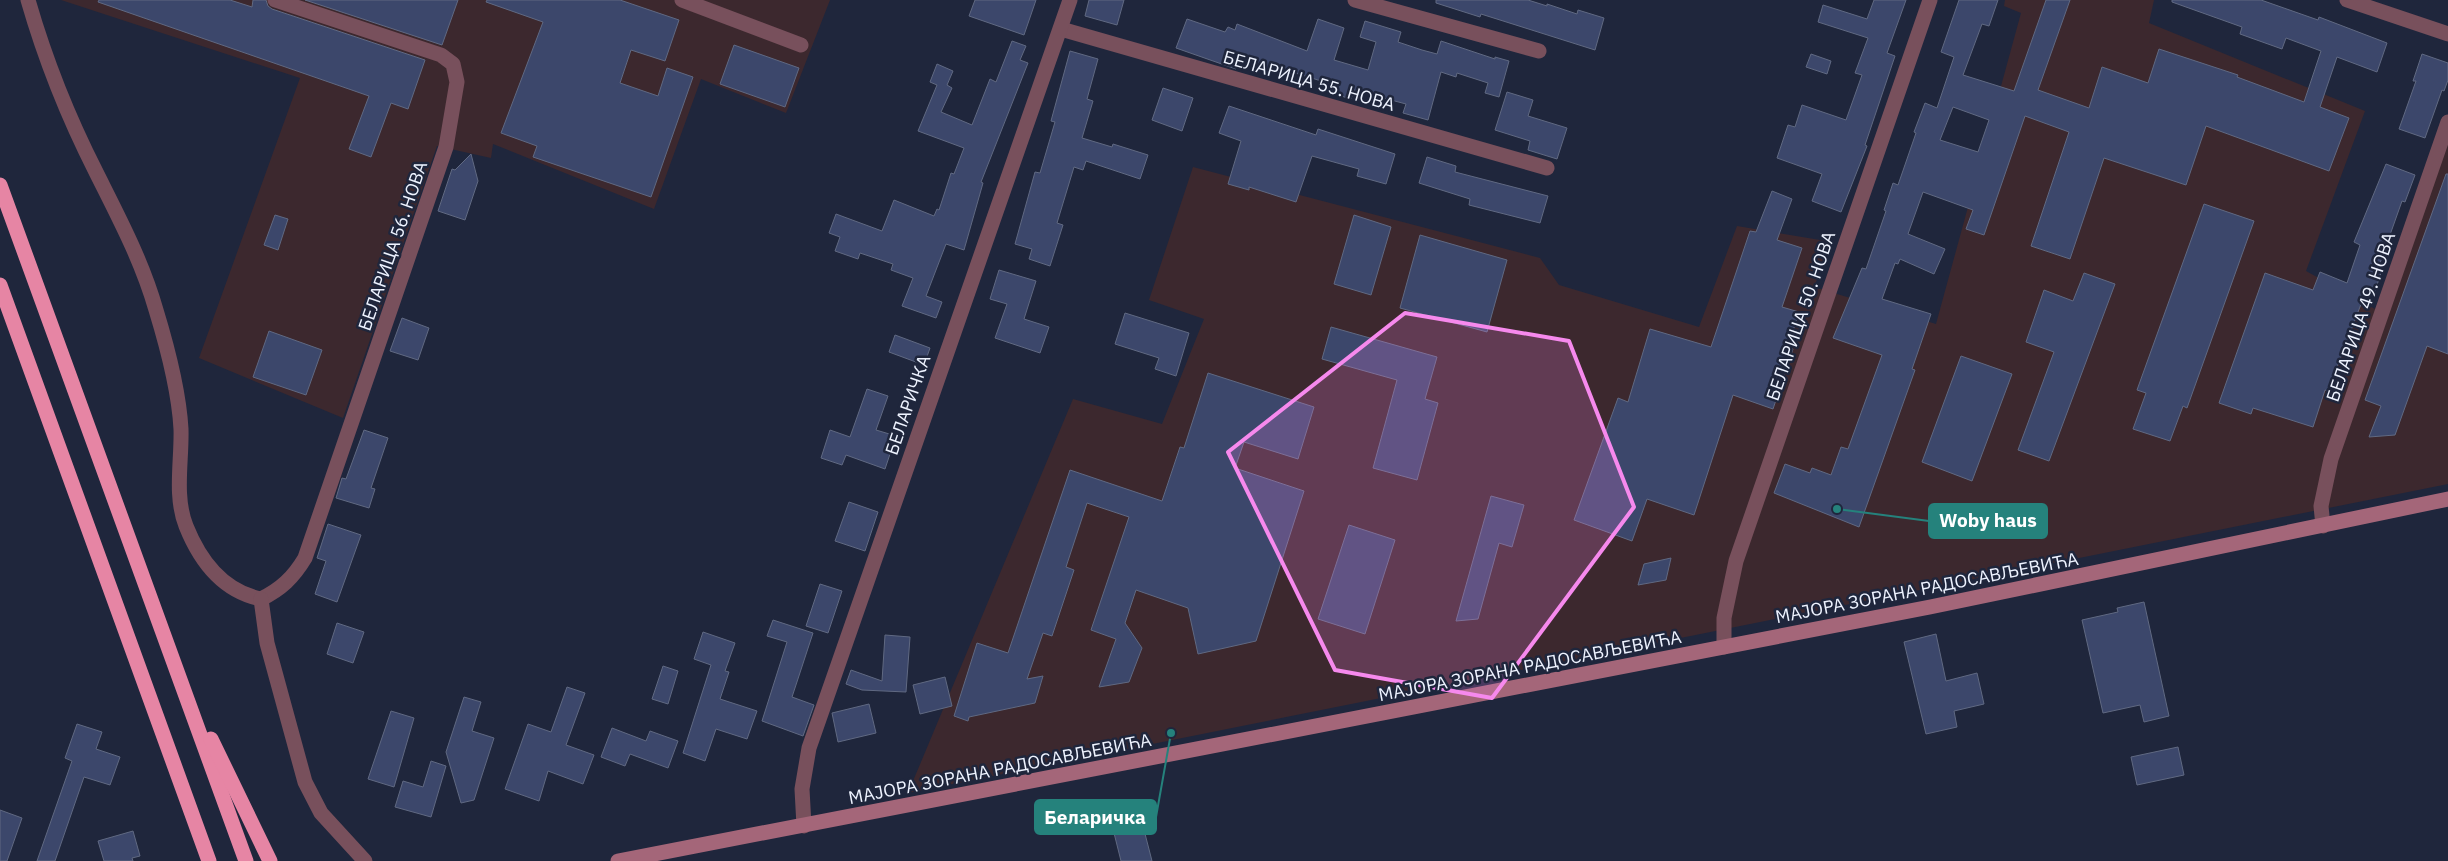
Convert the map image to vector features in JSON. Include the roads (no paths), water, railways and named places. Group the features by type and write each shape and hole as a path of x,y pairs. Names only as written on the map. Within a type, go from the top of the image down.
{"highway":[{"path":"0,185 246,861"},
{"path":"0,285 209,861"},
{"path":"170,655 270,861"}],"main road":[{"name":"МАЈОРА ЗОРАНА РАДОСАВЉЕВИЋА","path":"618,861 1724,647 2448,499"}],"street":[{"path":"28,0 48,62 74,125 136,252 157,312 181,426 180,493 185,523 194,547 211,571 246,596 261,599 267,643 305,782 321,813 365,861"},
{"name":"БЕЛАРИЦА 56. НОВА","path":"261,599 280,590 297,571 305,558 446,147 457,82 453,64 441,54 275,0"},
{"path":"682,0 801,45"},
{"name":"БЕЛАРИЧКА","path":"804,826 802,789 809,748 1070,0"},
{"path":"1355,0 1539,50"},
{"name":"БЕЛАРИЦА 50. НОВА","path":"1724,647 1724,618 1736,561 1930,0"},
{"path":"2346,0 2448,34"},
{"name":"БЕЛАРИЦА 55. НОВА","path":"1061,29 1547,168"},
{"name":"БЕЛАРИЦА 49. НОВА","path":"2323,526 2321,506 2331,459 2448,122"}],"place":[{"name":"Woby haus","path":"1837,509"},
{"name":"Беларичка","path":"1171,733"}]}
